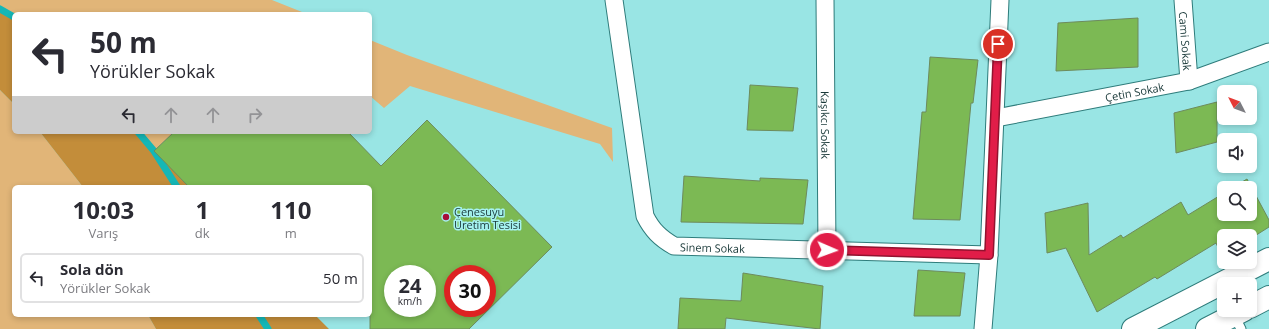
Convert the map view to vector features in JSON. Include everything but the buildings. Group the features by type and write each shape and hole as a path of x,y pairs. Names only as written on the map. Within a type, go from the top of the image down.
{"main road":[{"path":"1133,329 1269,260"},
{"path":"1257,305 1269,297"},
{"path":"1207,329 1237,317"}],"street":[{"name":"Sinem Sokak","path":"614,0 645,216 652,230 663,240 674,246 989,255"},
{"name":"Kaşıkcı Sokak","path":"826,0 827,250"},
{"path":"983,329 989,255 1000,0"},
{"name":"Cami Sokak","path":"1183,0 1189,81"},
{"name":"Çetin Sokak","path":"996,118 1189,81 1269,52"}],"shaded area":[{"path":"0,0 272,0 302,12 12,12 12,16 0,9"},
{"path":"0,9 12,16 12,102 0,90"},
{"path":"372,41 407,55 612,128 613,162 600,144 410,86 384,108 372,98"},
{"path":"0,90 12,102 12,134 42,134 81,185 12,185 12,317 149,317 156,329 0,329"},
{"path":"42,134 140,134 187,185 81,185"},
{"path":"140,134 172,134 154,151"},
{"path":"149,317 317,317 329,329 156,329"}],"waterway":[{"path":"0,9 12,16"},
{"path":"140,134 154,151 176,185"},
{"path":"260,317 268,329"}],"place":[{"name":"Çenesuyu Üretim Tesisi","path":"446,217"}],"route":[{"path":"827,250 989,255 998,44"}]}
